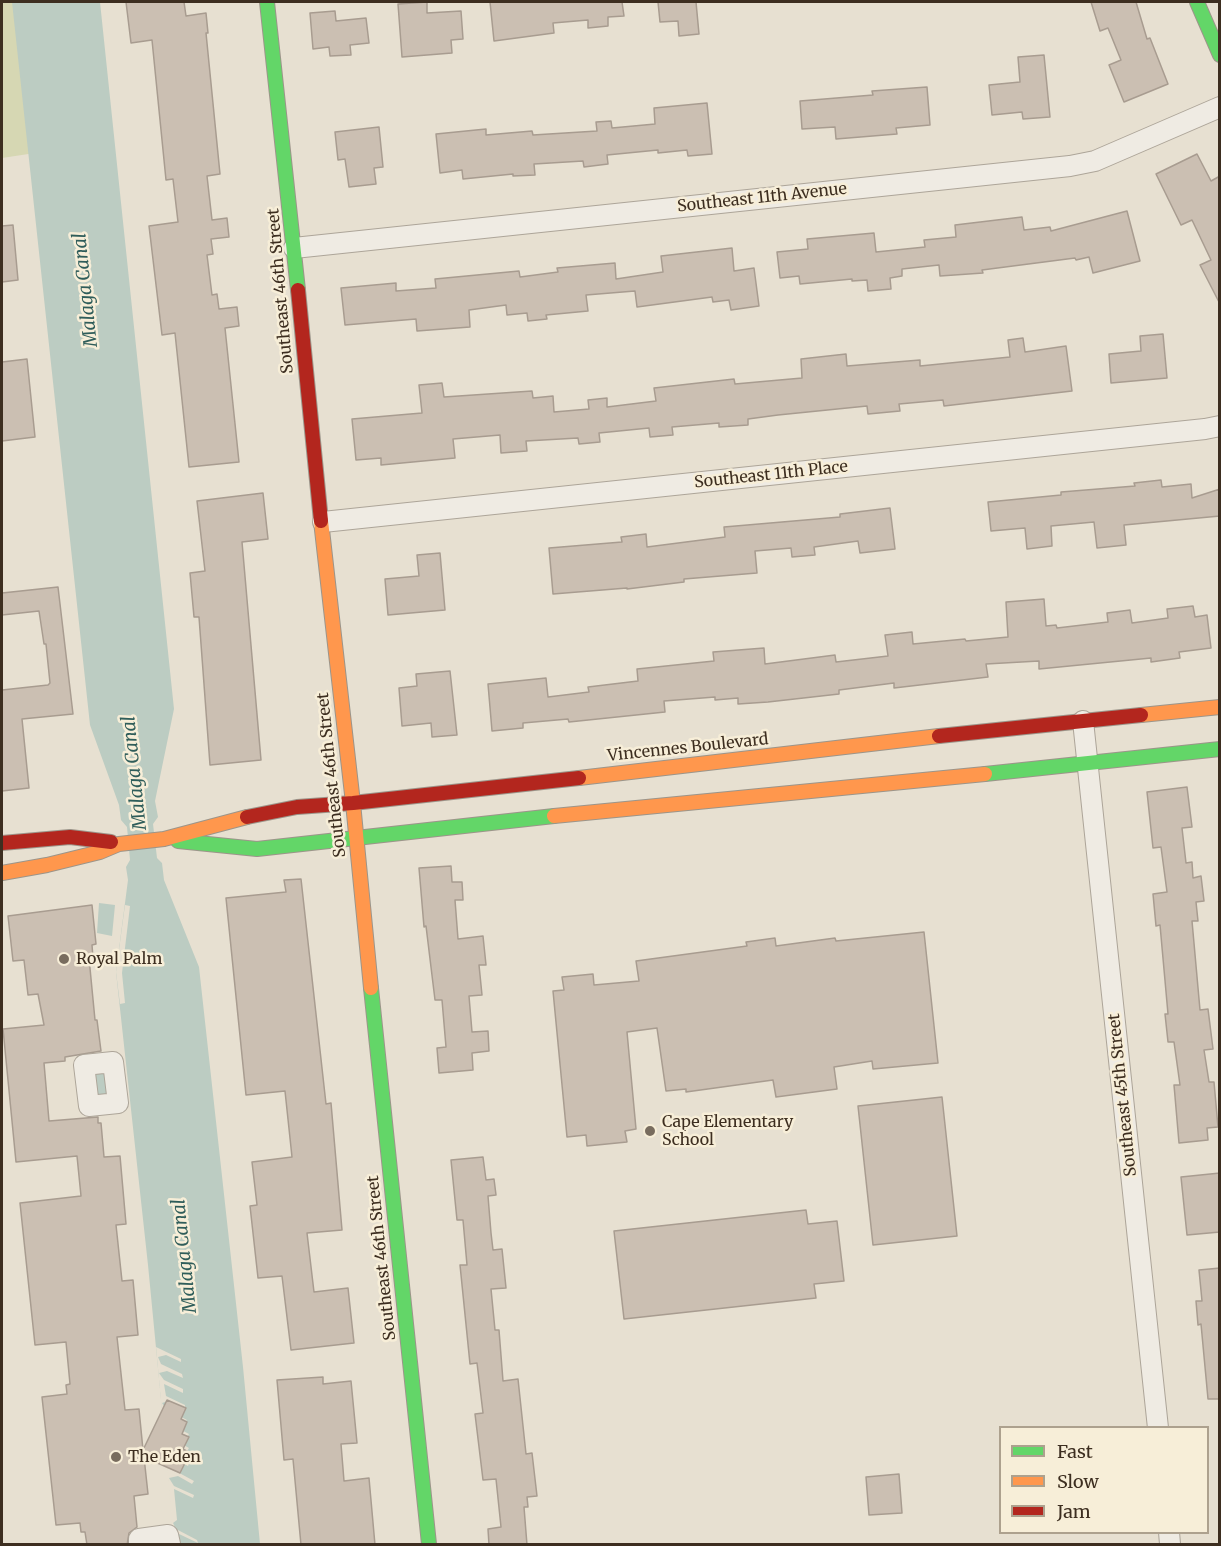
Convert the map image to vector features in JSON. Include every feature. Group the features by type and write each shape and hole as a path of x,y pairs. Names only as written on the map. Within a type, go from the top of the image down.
{"street":[{"name":"Southeast 46th Street","path":"267,2 294,248 303,355 323,522 332,630 353,803 429,1545"},
{"path":"1197,2 1220,55"},
{"name":"Southeast 11th Avenue","path":"294,248 1070,166 1095,161 1220,107"},
{"name":"Southeast 11th Place","path":"323,522 1220,426"},
{"name":"Vincennes Boulevard","path":"164,840 229,820 297,807 353,803 861,744 1220,707"},
{"name":"Southeast 45th Street","path":"1083,721 1158,1426"},
{"name":"Vincennes Boulevard","path":"2,873 100,852 119,844 164,840 257,849 577,813 1220,749"},
{"name":"Vincennes Boulevard","path":"2,843 57,838 98,839 119,844"},
{"path":"139,1545 139,1539 168,1535 170,1545"}],"green space":[{"path":"2,2 18,2 35,153 2,158"}],"water":[{"name":"Malaga Canal","path":"12,2 100,2 174,709 155,801 158,817 153,824 157,858 162,863 164,880 199,967 260,1544 175,1544 116,972 128,880 126,867 130,860 127,827 121,820 119,805 90,725"},
{"path":"99,903 115,905 112,936 97,933"},
{"path":"108,1069 111,1099 94,1101 91,1071"}],"pier":[{"path":"125,905 130,906 122,973 125,1003 120,1004 116,972"},
{"path":"156,1347 181,1359 181,1362 166,1355 158,1357 161,1364 182,1374 183,1378 167,1371 159,1373 164,1380 183,1389 183,1393 164,1384 166,1396 185,1405 185,1409 168,1401 162,1403 166,1409 187,1420 185,1422 166,1422 189,1434 187,1437 169,1437 189,1448 187,1451 170,1453 189,1463 188,1466 175,1459 172,1469 194,1481 192,1484 178,1476 169,1478 174,1486 194,1495 193,1498 174,1489 177,1520 173,1523 176,1529 197,1540 198,1543 179,1534 179,1544 174,1544"}],"building":[{"path":"126,2 184,2 186,16 206,13 220,174 207,176 212,220 227,218 229,237 211,239 213,254 207,255 212,295 217,294 219,309 237,307 239,326 225,328 239,462 189,467 175,333 162,335 149,226 178,222 173,179 166,180 152,40 131,43"},
{"path":"427,2 427,13 461,11 463,39 451,40 452,53 402,57 398,4"},
{"path":"490,2 622,2 624,16 608,17 608,26 588,28 588,20 553,23 554,33 494,41"},
{"path":"658,2 696,2 699,34 679,36 678,21 660,22"},
{"path":"1091,2 1136,2 1147,39 1150,38 1168,84 1124,102 1109,65 1121,60 1108,28 1100,31"},
{"path":"335,11 336,21 366,18 369,43 350,45 351,55 330,56 329,47 313,49 310,13"},
{"path":"1044,55 1050,117 1023,119 1022,112 992,115 989,85 1020,82 1018,57"},
{"path":"927,87 930,125 896,128 897,134 836,139 835,127 802,129 800,101 873,95 872,91"},
{"path":"707,103 712,154 688,156 687,150 658,153 658,150 607,155 608,164 584,167 583,161 534,164 535,175 513,176 513,174 463,179 462,170 440,173 436,134 486,129 486,135 532,131 533,135 597,131 596,122 611,121 612,128 655,124 654,108"},
{"path":"379,127 383,167 374,168 376,184 349,187 345,159 338,160 335,132"},
{"path":"1197,154 1211,181 1220,176 1220,304 1200,265 1211,260 1192,220 1181,225 1156,174"},
{"path":"1127,211 1140,261 1093,273 1089,257 982,270 983,273 940,276 939,265 902,269 902,276 890,278 891,289 868,291 867,280 852,281 852,279 800,284 799,276 780,278 777,252 808,249 807,239 874,233 876,252 925,247 924,240 956,237 955,225 1022,217 1024,230 1050,227 1051,231"},
{"path":"13,225 18,280 2,282 2,226"},
{"path":"732,248 734,271 754,268 759,306 731,310 729,300 713,302 712,297 637,307 635,291 586,295 588,311 546,315 547,319 528,321 527,313 507,315 506,305 469,310 470,327 417,331 416,319 345,325 341,288 396,283 396,291 436,288 435,279 519,271 520,277 558,272 557,268 615,263 616,279 663,272 661,256"},
{"path":"1163,334 1167,378 1111,383 1109,354 1141,351 1140,336"},
{"path":"1023,338 1025,352 1066,346 1072,391 944,406 943,400 899,404 900,411 868,414 867,406 778,415 748,419 748,425 719,427 719,423 672,427 673,435 650,437 649,428 599,433 600,442 579,444 578,438 526,441 527,451 501,453 500,435 453,439 455,458 381,465 381,458 356,460 352,419 422,413 419,385 442,383 444,397 532,391 533,398 553,396 554,412 589,409 588,400 607,398 607,407 656,401 654,388 734,379 735,384 802,378 801,359 846,354 847,366 920,360 920,366 1010,357 1008,340"},
{"path":"27,359 35,437 2,441 2,362"},
{"path":"1161,480 1162,487 1191,484 1192,498 1220,489 1220,516 1124,525 1126,545 1097,548 1094,522 1051,526 1052,546 1027,549 1025,528 991,531 988,502 1061,495 1061,492 1135,486 1134,483"},
{"path":"263,493 268,539 242,542 261,760 210,765 199,617 194,617 190,573 205,571 197,501"},
{"path":"890,508 895,549 860,553 858,541 814,547 815,555 792,557 791,548 755,551 757,573 684,579 684,582 627,589 553,594 549,548 622,542 621,537 646,534 647,547 725,537 724,527 840,517 840,514"},
{"path":"440,553 445,610 388,615 385,579 419,576 417,555"},
{"path":"58,587 73,714 22,719 29,788 2,791 2,690 50,683 46,644 44,644 39,611 2,615 2,593"},
{"path":"1044,599 1046,626 1056,625 1057,628 1108,622 1107,613 1130,610 1132,623 1168,618 1167,609 1193,606 1195,617 1207,615 1211,648 1179,652 1180,658 1151,662 1151,658 1039,669 1039,661 986,664 988,677 894,688 894,683 839,690 839,694 768,702 738,704 738,698 715,700 715,697 664,701 665,712 569,722 568,719 523,723 523,728 492,731 488,684 546,678 548,697 589,692 588,687 638,681 637,669 714,661 713,652 764,648 765,664 835,655 836,662 888,656 885,635 912,632 913,644 1008,637 1006,602"},
{"path":"450,671 457,735 432,737 431,723 402,726 399,688 417,686 416,674"},
{"path":"1187,787 1192,827 1182,828 1186,863 1192,862 1193,878 1201,876 1204,901 1196,902 1198,921 1192,921 1200,1010 1208,1009 1213,1049 1204,1050 1209,1082 1214,1082 1218,1127 1207,1128 1208,1140 1179,1143 1174,1085 1180,1085 1174,1042 1168,1042 1165,1014 1168,1014 1160,925 1156,926 1153,894 1167,892 1161,847 1153,848 1147,792"},
{"path":"451,866 452,882 462,882 463,900 455,900 458,939 483,936 486,965 479,965 482,995 469,996 472,1032 488,1031 489,1051 472,1053 473,1070 439,1073 437,1048 446,1047 442,1000 435,1000 426,926 424,927 419,868"},
{"path":"301,879 326,1104 331,1103 342,1230 307,1233 314,1292 348,1288 354,1343 291,1350 282,1276 258,1278 250,1206 257,1205 252,1162 292,1157 285,1091 246,1095 226,898 286,892 284,880"},
{"path":"92,905 96,944 92,945 93,958 89,958 95,1020 97,1020 101,1051 65,1057 65,1061 44,1063 49,1121 98,1117 98,1123 101,1123 104,1157 120,1156 126,1224 116,1225 122,1281 133,1280 138,1335 117,1337 125,1410 139,1409 143,1450 167,1400 186,1408 181,1419 187,1422 182,1434 189,1437 183,1449 190,1453 180,1473 144,1457 148,1494 134,1496 137,1527 129,1533 127,1545 87,1545 85,1532 81,1532 80,1523 56,1525 42,1397 67,1394 66,1385 70,1384 66,1342 35,1345 20,1203 81,1196 77,1156 16,1162 3,1029 44,1025 38,994 28,995 24,960 13,961 8,916"},
{"path":"924,932 938,1063 873,1069 872,1061 834,1067 837,1089 776,1097 773,1080 686,1092 686,1089 666,1091 657,1028 627,1032 636,1129 625,1131 627,1142 587,1146 586,1135 567,1137 553,991 564,990 562,977 593,974 594,985 639,981 636,961 747,946 746,942 775,938 776,946 835,938 836,941"},
{"path":"942,1097 957,1236 873,1245 858,1106"},
{"path":"483,1157 486,1180 494,1179 496,1195 488,1196 491,1233 493,1250 502,1249 506,1288 491,1289 495,1330 499,1330 503,1381 518,1379 526,1454 532,1453 537,1496 527,1497 528,1507 524,1507 527,1545 489,1545 488,1529 501,1527 496,1479 483,1480 475,1414 483,1413 477,1363 470,1364 460,1265 467,1265 463,1220 457,1220 451,1160"},
{"path":"1220,1173 1220,1232 1187,1235 1181,1177"},
{"path":"806,1210 808,1224 837,1221 844,1281 814,1284 816,1298 624,1319 614,1231"},
{"path":"1220,1268 1220,1399 1208,1399 1201,1324 1198,1325 1196,1301 1202,1301 1199,1270"},
{"path":"323,1377 323,1384 351,1381 357,1443 341,1444 344,1481 369,1478 375,1545 301,1545 293,1459 284,1460 277,1380"},
{"path":"899,1474 902,1513 869,1515 866,1477"}],"traffic: fast":[{"path":"267,2 298,290"},
{"path":"1197,2 1220,55"},
{"path":"985,774 1220,749"},
{"path":"178,841 257,849 554,816"},
{"path":"371,988 429,1544"}],"traffic: slow":[{"path":"321,521 371,988"},
{"path":"1141,715 1220,707"},
{"path":"579,778 939,736"},
{"path":"554,816 985,774"},
{"path":"2,873 100,852 119,844 164,839 247,817"}],"traffic: jam":[{"path":"298,290 321,521"},
{"path":"939,736 1141,715"},
{"path":"247,817 297,807 579,778"},
{"path":"2,843 70,837 111,842"}],"place":[{"name":"Royal Palm","path":"64,959"},
{"name":"Cape Elementary School","path":"650,1131"},
{"name":"The Eden","path":"116,1457"}]}
